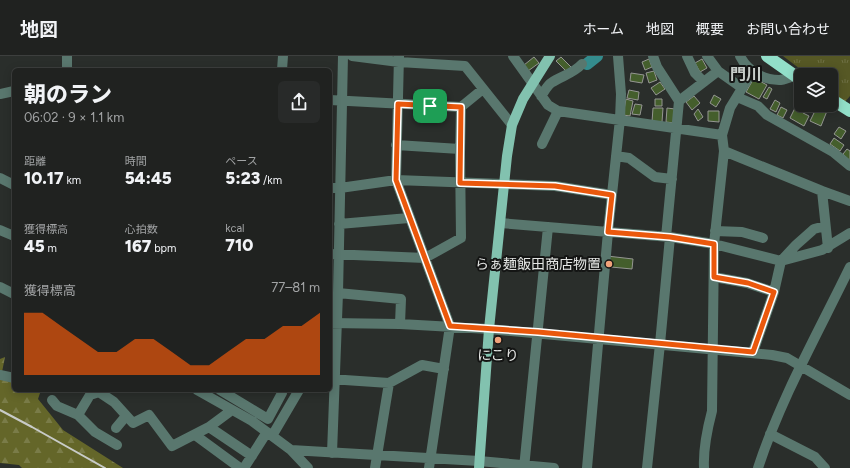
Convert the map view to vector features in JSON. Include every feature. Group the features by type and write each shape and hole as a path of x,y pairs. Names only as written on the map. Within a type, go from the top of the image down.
{"highway":[{"path":"767,56 794,75"},
{"path":"838,102 850,110"}],"main road":[{"path":"479,465 489,328 507,156 512,125 523,99 550,56"}],"street":[{"path":"67,56 67,68"},
{"path":"282,68 283,56"},
{"path":"332,453 333,323 334,305 338,293 334,255 339,224 335,188 343,56"},
{"path":"352,56 465,66 512,125"},
{"path":"513,56 548,105 558,111 722,135"},
{"path":"586,468 620,119 621,94 618,56"},
{"path":"647,468 660,344 672,179 680,101 657,66 653,56"},
{"path":"687,56 695,73 704,82"},
{"path":"707,56 718,71 742,88"},
{"path":"740,56 752,72 764,77 780,80 794,78"},
{"path":"399,59 396,180 450,326 429,463"},
{"path":"541,96 550,84 578,69 582,64"},
{"path":"680,101 718,71"},
{"path":"704,468 703,456 705,441 707,427 712,411 714,244 724,151 722,135 730,108 752,72"},
{"path":"332,100 461,107 482,89"},
{"path":"0,94 12,91"},
{"path":"737,97 758,106 767,115 833,152 850,166"},
{"path":"334,255 425,258 461,238 461,107"},
{"path":"542,144 558,111"},
{"path":"396,146 460,149"},
{"path":"724,151 850,201"},
{"path":"616,156 629,158 655,177 672,179"},
{"path":"0,178 12,184"},
{"path":"335,188 396,180 555,186 612,195"},
{"path":"822,191 828,248"},
{"path":"339,224 409,218"},
{"path":"500,223 668,237 714,244 781,261 828,248 850,233"},
{"path":"753,352 774,292 781,261 814,229 825,226"},
{"path":"524,466 548,227"},
{"path":"0,230 12,235"},
{"path":"716,230 742,232 763,238"},
{"path":"758,468 770,434 801,366 850,267"},
{"path":"714,277 748,283 774,292"},
{"path":"0,287 12,293"},
{"path":"338,293 401,299 400,324"},
{"path":"333,323 489,328 753,352 788,358 850,395"},
{"path":"332,379 390,383 422,365 444,369"},
{"path":"0,375 12,378"},
{"path":"375,468 390,383"},
{"path":"78,415 90,395 97,392"},
{"path":"100,392 114,402 133,423 149,415 172,446 209,427 232,410"},
{"path":"200,392 252,421 291,450 305,466"},
{"path":"223,392 268,419 282,393"},
{"path":"244,468 297,392"},
{"path":"52,400 57,406 78,415 95,432 117,445"},
{"path":"116,428 126,416"},
{"path":"209,427 252,456"},
{"path":"770,434 815,457 825,468"},
{"path":"195,435 240,468"},
{"path":"291,450 376,456 429,463 554,468"}],"green space":[{"path":"783,56 850,56 850,96 844,103 838,98 838,68 799,68"},
{"path":"5,357 2,372 12,377 12,392 40,392 38,399 63,430 123,468 22,468 19,465 0,463 0,359"}],"building":[{"path":"534,57 539,63 528,71 524,65"},
{"path":"561,57 572,68 567,72 556,61"},
{"path":"649,59 652,67 645,70 642,62"},
{"path":"702,59 707,68 700,72 695,63"},
{"path":"654,71 657,80 649,83 646,73"},
{"path":"631,73 644,75 642,83 630,81"},
{"path":"754,78 767,85 759,99 746,92"},
{"path":"660,82 665,89 656,95 651,88"},
{"path":"769,87 772,89 767,99 763,97"},
{"path":"629,90 639,92 638,100 627,98"},
{"path":"714,95 721,99 716,107 710,103"},
{"path":"694,96 700,103 692,110 686,102"},
{"path":"626,99 633,101 630,116 623,115"},
{"path":"655,99 662,99 662,106 655,106"},
{"path":"775,100 780,103 776,112 770,109"},
{"path":"635,104 642,105 640,115 632,114"},
{"path":"781,107 787,110 783,118 777,115"},
{"path":"653,108 663,108 662,122 652,122"},
{"path":"667,108 675,109 674,123 666,122"},
{"path":"698,109 703,117 698,121 694,114"},
{"path":"794,110 794,112 803,112 809,116 804,126 790,118"},
{"path":"708,111 719,111 719,122 708,121"},
{"path":"812,112 827,112 821,126 810,121 814,113"},
{"path":"839,127 846,131 841,139 834,134"},
{"path":"834,138 844,145 840,151 830,144"},
{"path":"847,149 850,151 850,161 843,154"},
{"path":"607,256 633,259 632,269 611,267 612,262 607,262"}],"waterway":[{"path":"587,64 597,56"}],"railway":[{"path":"0,410 105,468"}],"place":[{"name":"らぁ麺飯田商店物置","path":"609,264"},
{"name":"にこり","path":"498,340"}],"district":[{"name":"門川","path":"746,74"}],"route":[{"path":"398,104 430,106 461,107 460,183 555,186 612,195 608,232 670,237 714,244 714,277 748,283 774,292 753,352 538,332 450,326 396,180 398,104"}]}
